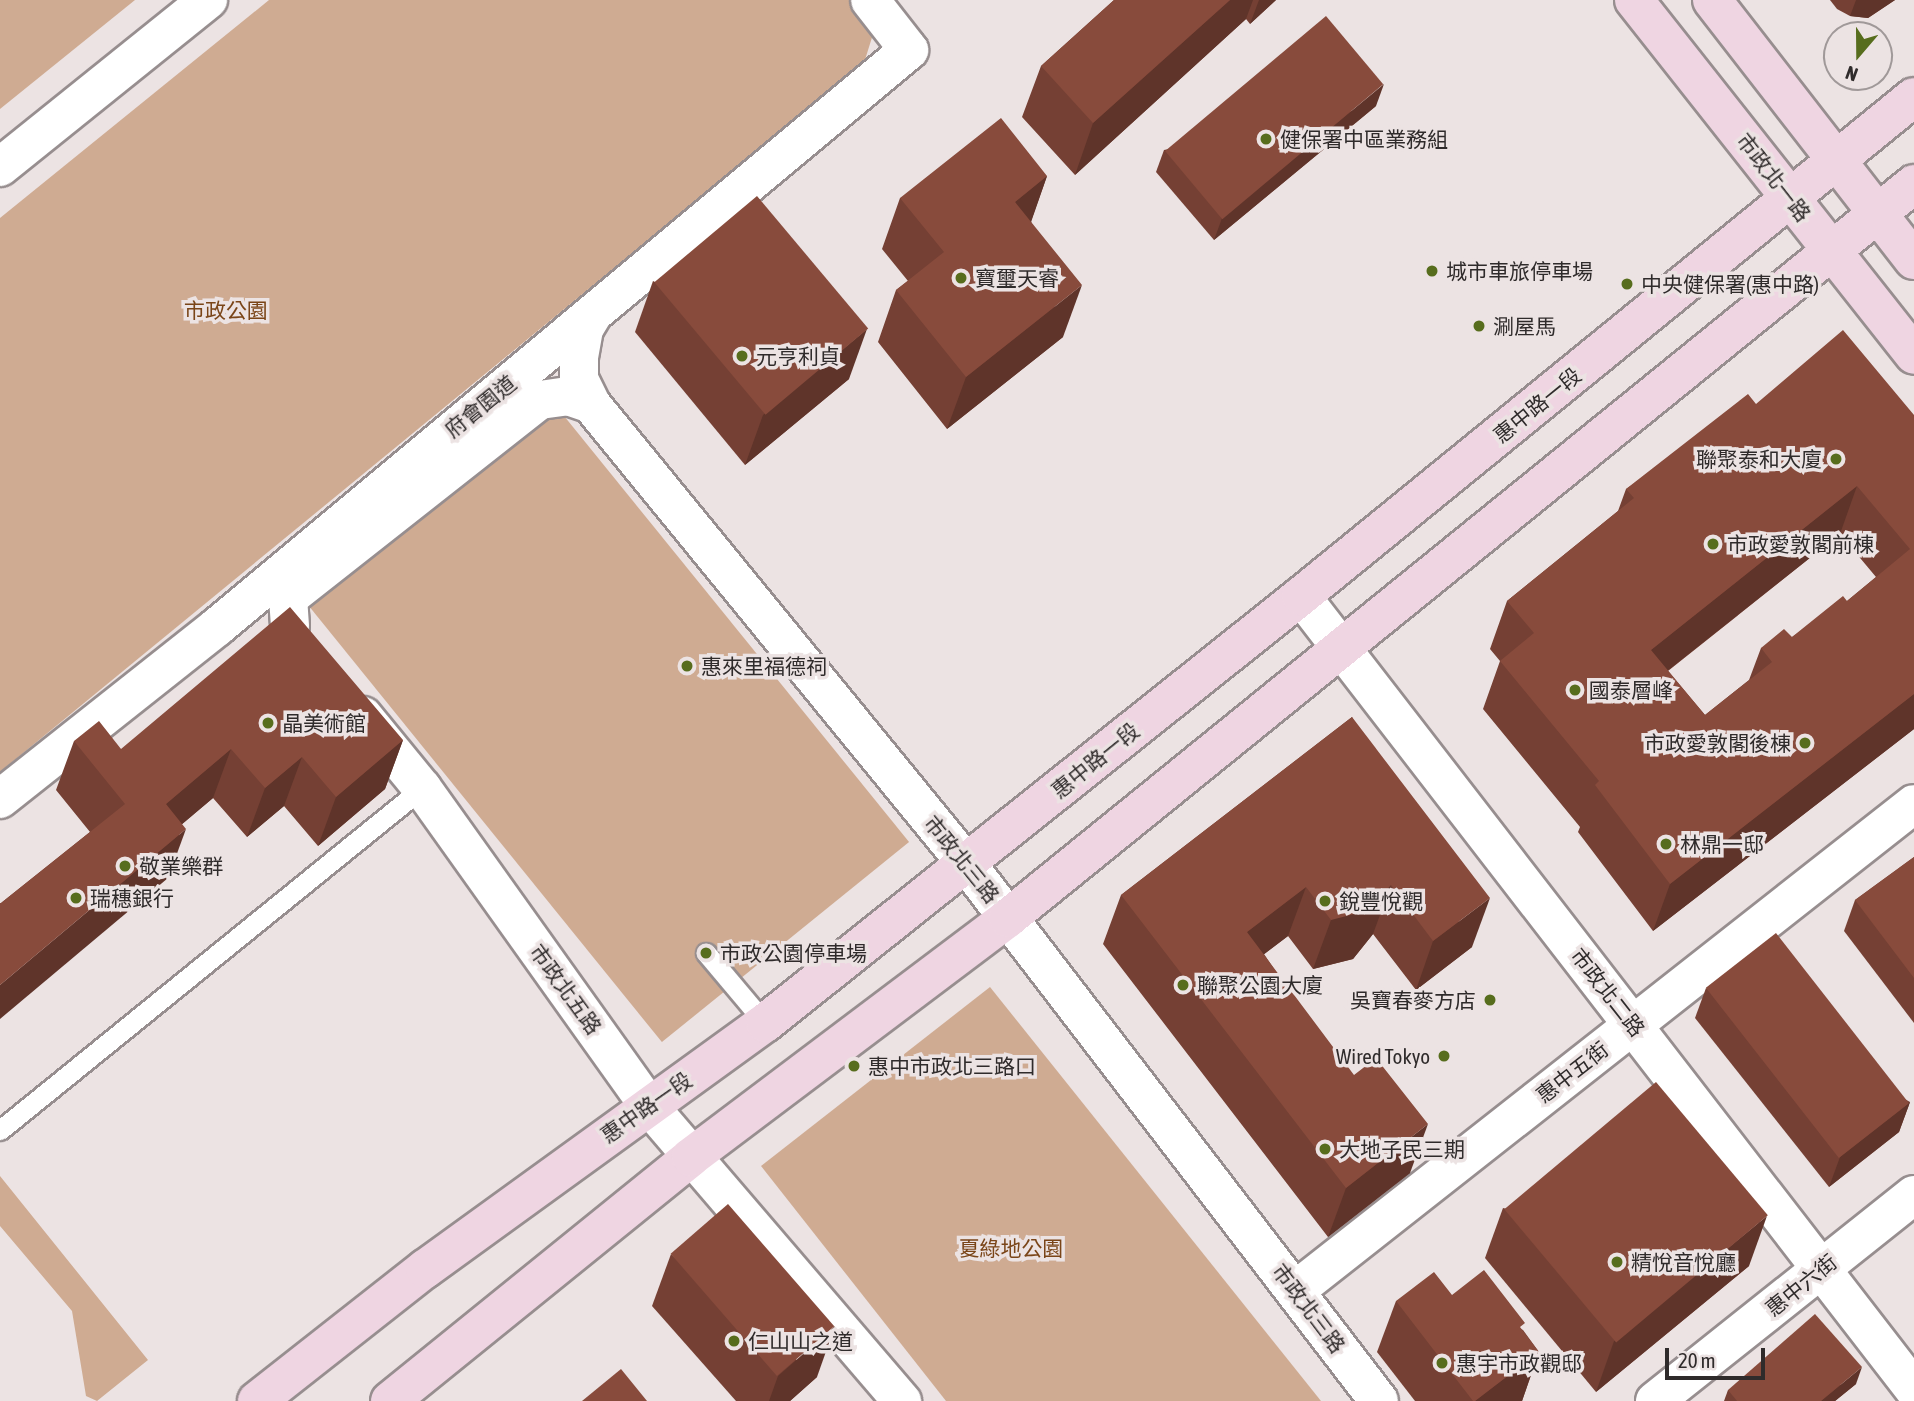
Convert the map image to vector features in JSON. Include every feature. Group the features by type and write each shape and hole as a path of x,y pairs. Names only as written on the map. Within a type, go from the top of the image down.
{"street":[{"path":"0,167 102,69 168,0"},
{"path":"0,140 208,0"},
{"name":"府會園道","path":"0,799 217,627 424,472 593,314 909,50 870,0"},
{"name":"市政北一路","path":"1634,0 1914,355"},
{"path":"1712,0 1914,260"},
{"name":"惠中路一段","path":"257,1401 425,1269 765,1023 1301,596 1914,97"},
{"path":"390,1401 691,1157 1008,918 1914,184"},
{"name":"市政北三路","path":"593,314 584,329 578,369 591,404 966,863 1296,1290 1378,1401"},
{"path":"316,658 290,626 288,598 424,472 540,400 568,396 591,404"},
{"name":"市政北二路","path":"1301,596 1914,1389"},
{"path":"217,627 256,618 290,626"},
{"name":"市政北五路","path":"342,691 422,788 649,1106 902,1401"},
{"name":"惠中五街","path":"1296,1290 1914,804"},
{"name":"惠中六街","path":"1655,1401 1914,1195"}],"lane":[{"path":"0,1130 422,788"},
{"path":"706,953 765,1023"}],"green space":[{"path":"0,0 135,0 0,109"},
{"name":"市政公園","path":"269,0 849,0 874,31 864,63 0,772 0,218"},
{"path":"556,406 909,842 662,1042 309,606"},
{"name":"夏綠地公園","path":"990,987 1321,1401 946,1401 761,1166"},
{"path":"0,1176 148,1360 97,1401 86,1396 72,1311 0,1226"}],"building":[{"path":"1114,0 1230,0 1093,123 1041,66"},
{"name":"健保署中區業務組","path":"1326,16 1383,84 1222,219 1165,151"},
{"name":"寶璽天睿","path":"1001,118 1047,176 1015,202 1082,285 966,377 896,290 944,252 900,198"},
{"path":"757,196 868,329 766,415 654,282"},
{"path":"1843,330 1914,415 1914,694 1670,884 1595,785 1599,781 1500,661 1534,633 1507,601 1634,498 1626,489 1748,394 1756,404","holes":["1857,486 1910,549 1847,601 1843,596 1792,637 1784,629 1761,648 1772,662 1705,715 1651,650"]},
{"path":"290,607 403,740 336,797 302,757 265,788 231,749 166,804 186,829 0,985 0,903 125,804 74,741 99,721 121,749"},
{"path":"1352,717 1490,898 1433,941 1391,885 1370,910 1331,920 1306,887 1247,932 1354,1075 1376,1058 1428,1124 1346,1188 1121,895"},
{"path":"1914,857 1914,978 1855,900"},
{"path":"1776,933 1909,1103 1839,1158 1706,988"},
{"name":"精悅音悅廳","path":"1656,1082 1768,1215 1616,1343 1504,1209"},
{"path":"728,1204 834,1326 777,1376 671,1254"},
{"path":"1484,1270 1525,1323 1520,1327 1539,1352 1473,1401 1396,1301 1434,1272 1452,1295"},
{"path":"1815,1314 1862,1367 1821,1401 1737,1401 1728,1390"},
{"path":"621,1369 647,1401 582,1401"}],"place":[{"name":"健保署中區業務組","path":"1266,139"},
{"name":"城市車旅停車場","path":"1432,271"},
{"name":"寶璽天睿","path":"961,278"},
{"name":"中央健保署(惠中路)","path":"1627,284"},
{"name":"涮屋馬","path":"1479,326"},
{"name":"元亨利貞","path":"742,356"},
{"name":"聯聚泰和大廈","path":"1836,459"},
{"name":"市政愛敦閣前棟","path":"1713,544"},
{"name":"惠來里福德祠","path":"687,666"},
{"name":"國泰層峰","path":"1575,690"},
{"name":"晶美術館","path":"268,723"},
{"name":"市政愛敦閣後棟","path":"1805,743"},
{"name":"林鼎一邸","path":"1666,844"},
{"name":"敬業樂群","path":"125,866"},
{"name":"瑞穗銀行","path":"76,898"},
{"name":"銳豐悅觀","path":"1325,901"},
{"name":"市政公園停車場","path":"706,953"},
{"name":"聯聚公園大廈","path":"1183,985"},
{"name":"吳寶春麥方店","path":"1490,1000"},
{"name":"Wired Tokyo","path":"1444,1056"},
{"name":"惠中市政北三路口","path":"854,1066"},
{"name":"大地子民三期","path":"1325,1149"},
{"name":"精悅音悅廳","path":"1617,1262"},
{"name":"仁山山之道","path":"734,1341"},
{"name":"惠宇市政觀邸","path":"1442,1363"}]}
